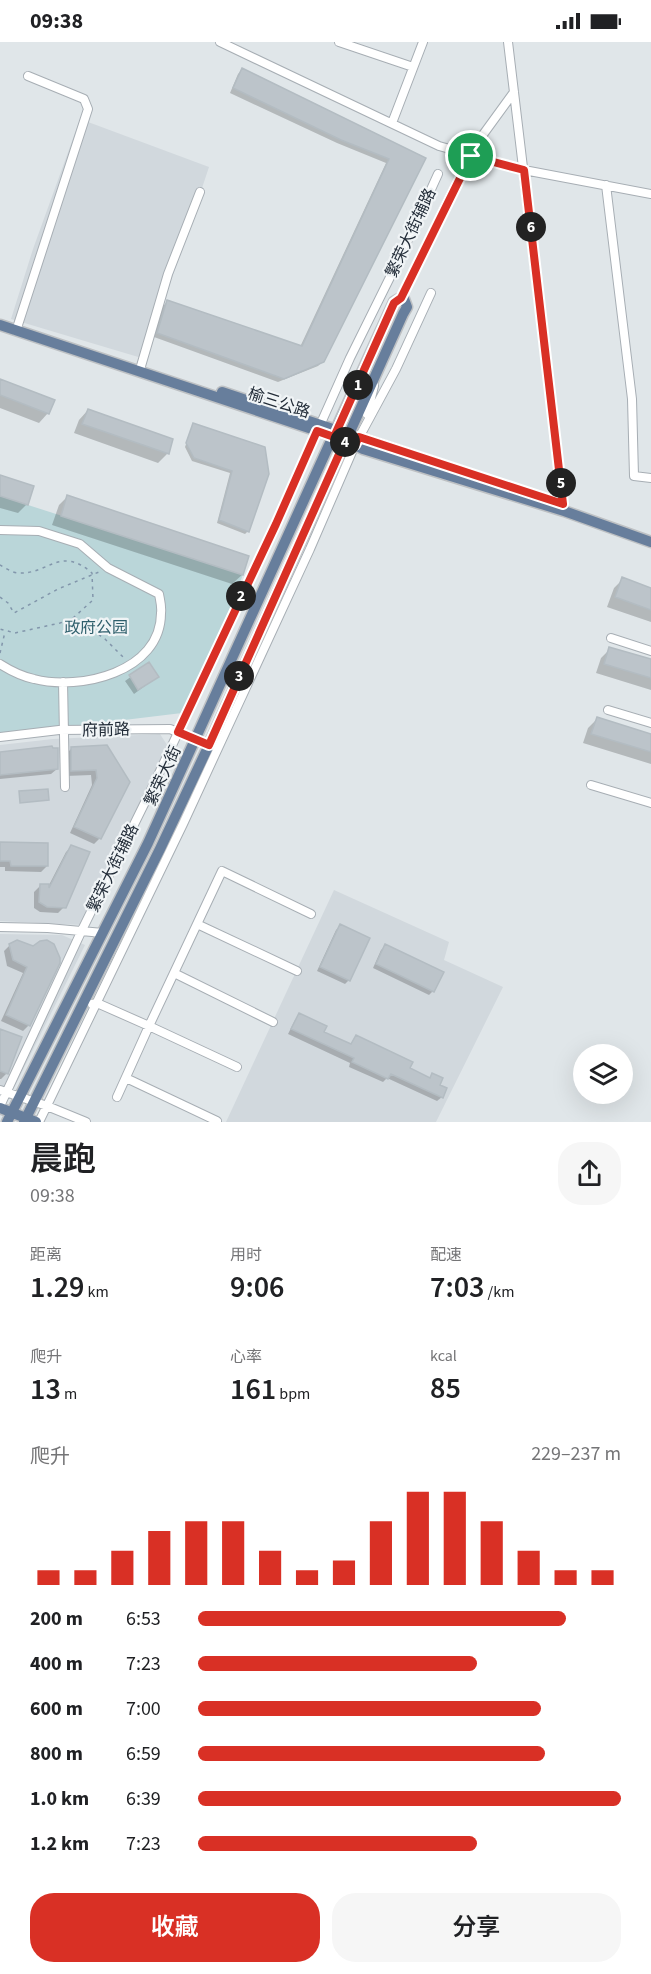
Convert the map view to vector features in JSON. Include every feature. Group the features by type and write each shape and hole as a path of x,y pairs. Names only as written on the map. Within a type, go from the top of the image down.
{"main road":[{"path":"401,298 406,302 407,307 347,437 394,303 401,298"},
{"name":"榆三公路","path":"0,319 17,328 318,427"},
{"name":"榆三公路","path":"0,326 17,328 141,366 347,437 651,535"},
{"name":"繁荣大街","path":"7,1119 148,843 347,437"},
{"name":"繁荣大街","path":"32,1121 34,1102 209,745 347,437"},
{"name":"榆三公路","path":"564,508 651,542"},
{"path":"0,1107 7,1119 32,1121"}],"street":[{"path":"220,42 233,45 440,146 524,170 651,194"},
{"path":"339,42 413,67"},
{"path":"392,123 423,42"},
{"path":"508,42 564,508"},
{"path":"17,328 88,109 84,99 28,76"},
{"path":"401,298 471,156 482,136 514,92"},
{"name":"繁荣大街辅路","path":"0,1107 3,1091 178,732 276,524 318,427 438,174"},
{"path":"606,185 632,399 634,476 651,478"},
{"path":"141,366 168,274 200,192"},
{"path":"32,1121 47,1106 183,824 276,623 347,437 364,427 396,369 431,294"},
{"path":"364,427 377,371"},
{"path":"0,530 39,531 80,544 108,568 159,594 162,612 160,625 151,646 131,664 110,676 63,682 36,680 18,675 0,664"},
{"path":"611,638 651,651"},
{"path":"63,682 65,787"},
{"path":"608,710 651,723"},
{"name":"府前路","path":"0,737 63,730 170,729 209,745"},
{"path":"591,785 651,803"},
{"path":"117,1096 222,871 311,914"},
{"path":"197,924 297,971"},
{"path":"0,927 103,933"},
{"path":"174,973 273,1022"},
{"path":"82,1004 97,1003 237,1067"},
{"path":"126,1078 217,1121"},
{"path":"3,1091 86,1122"}],"path":[{"path":"0,565 18,573 69,561 83,565 92,573 93,600 73,618 15,633 0,629"},
{"path":"0,597 8,603 14,613 58,589 108,568"},
{"path":"73,618 104,638 131,664"},
{"path":"0,654 5,632"}],"shaded area":[{"path":"80,119 209,167 145,359 11,319 33,249"},
{"path":"160,734 169,748 82,925 0,921 0,745 53,739"},
{"path":"334,890 449,942 444,960 503,987 436,1122 226,1122"},
{"path":"0,934 62,935 85,945 13,1090 0,1090"}],"green space":[{"name":"政府公园","path":"0,496 243,574 236,595 182,713 0,735"}],"building":[{"path":"242,68 426,158 324,362 284,379 157,333 167,300 302,346 389,159 341,140 233,88"},
{"path":"0,379 55,400 49,414 0,395"},
{"path":"88,409 173,439 169,454 82,424"},
{"path":"193,423 265,447 269,474 249,532 219,520 232,471 194,458 186,443"},
{"path":"0,475 34,486 28,505 0,496"},
{"path":"67,495 249,556 243,575 61,516"},
{"path":"622,577 651,588 651,610 615,597"},
{"path":"609,647 651,659 651,678 604,664"},
{"path":"149,662 159,677 138,690 129,675"},
{"path":"597,717 651,734 651,752 591,734"},
{"path":"107,745 130,782 101,839 74,827 97,778 96,770 71,771 71,747"},
{"path":"52,746 58,748 58,769 0,775 0,752"},
{"path":"48,789 49,800 20,803 19,791"},
{"path":"0,842 48,843 48,866 11,866 10,861 0,861"},
{"path":"71,845 90,852 66,908 47,907 39,902 40,884 49,884 49,888"},
{"path":"340,924 370,938 350,981 320,967"},
{"path":"17,940 33,946 40,941 47,940 54,944 60,958 60,963 30,1026 6,1015 27,967 13,960 9,944"},
{"path":"385,944 444,972 434,992 376,964"},
{"path":"299,1013 327,1026 324,1032 351,1044 356,1035 413,1062 410,1068 430,1078 432,1073 443,1078 440,1085 447,1088 443,1098 391,1074 388,1079 352,1062 354,1058 291,1029"},
{"path":"0,1029 22,1037 8,1074 0,1071"}],"route":[{"path":"471,156 524,170 563,504 359,437 355,445 345,441 209,745 178,732 317,431 334,437 394,303 401,298 471,156"}]}
